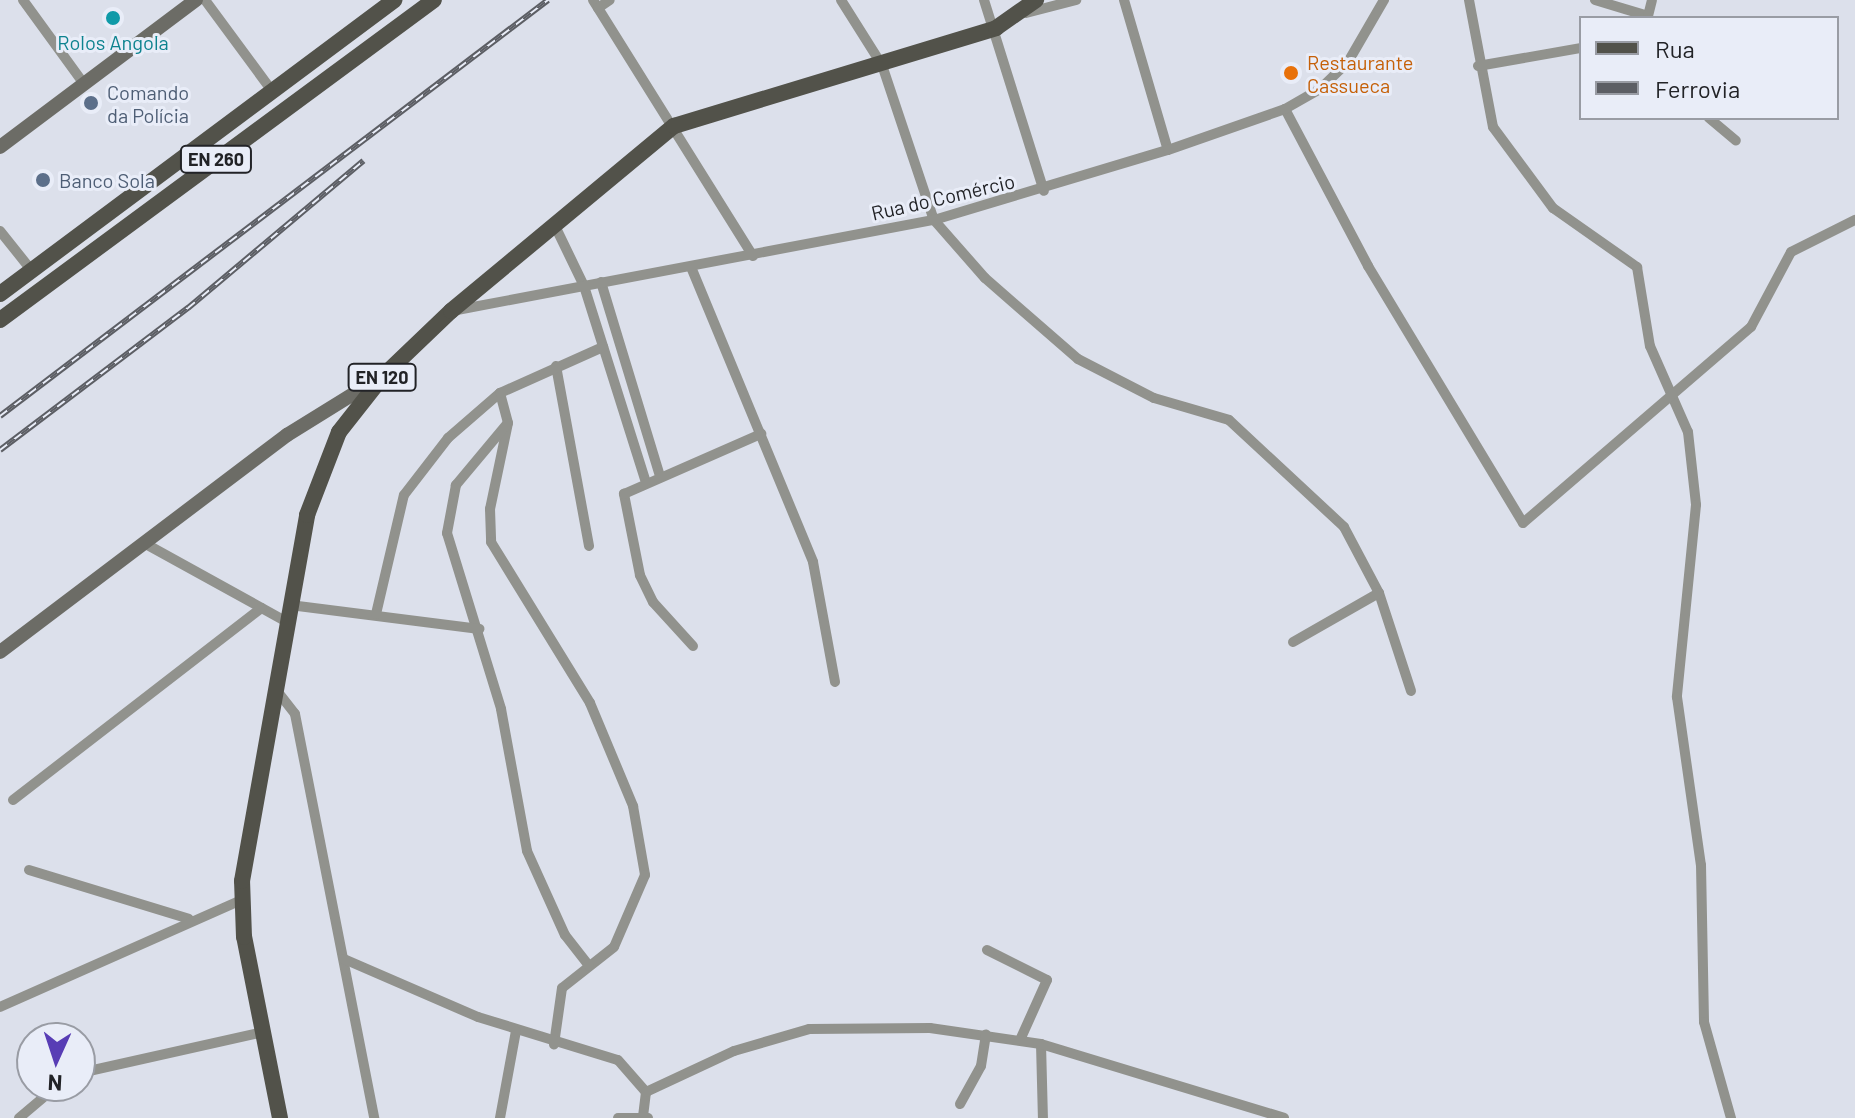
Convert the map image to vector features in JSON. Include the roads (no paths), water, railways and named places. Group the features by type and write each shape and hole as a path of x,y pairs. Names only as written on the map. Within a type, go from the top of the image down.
{"main road":[{"name":"EN 260","path":"0,294 395,0"},
{"name":"EN 260","path":"0,320 416,5 434,0"},
{"name":"EN 120","path":"280,1118 241,900 274,687 321,464 383,376 451,311 556,228 674,126 996,28 1031,6"},
{"path":"158,177 171,192"}],"street":[{"path":"23,0 84,84"},
{"path":"0,147 196,0"},
{"path":"205,0 272,91"},
{"path":"610,0 596,4 753,256"},
{"path":"841,0 882,65 934,220 985,278 1078,359 1154,398 1236,425 1344,527 1379,593 1411,691"},
{"path":"984,0 996,28 1044,191"},
{"path":"1031,6 1076,0"},
{"path":"1124,0 1168,150"},
{"name":"Rua do Comércio","path":"451,311 934,220 1044,191 1168,150 1285,109 1348,62 1384,0"},
{"path":"1469,0 1478,66 1493,127 1542,196 1637,267 1650,346 1675,395 1688,432 1696,505 1677,697 1701,865 1704,1022 1731,1118"},
{"path":"1595,0 1648,16 1652,0"},
{"path":"1478,66 1579,48"},
{"path":"1285,109 1516,520 1533,518 1751,327 1791,252 1855,220"},
{"path":"1711,120 1736,141"},
{"path":"556,228 584,286 645,480"},
{"path":"0,231 32,271"},
{"path":"691,267 813,562 835,682"},
{"path":"601,282 659,473"},
{"path":"376,614 404,495 448,438 500,393 603,347"},
{"path":"556,366 589,546"},
{"path":"0,652 287,435 383,376"},
{"path":"500,393 508,423 490,509 491,542 590,703 630,797 645,875 614,947 562,988 554,1044"},
{"path":"508,423 456,485 445,512 479,629 527,851 565,935 589,966"},
{"path":"693,646 653,602 640,575 624,494 659,473 761,434"},
{"path":"144,543 261,608 289,613 376,614 479,629"},
{"path":"1293,642 1379,593"},
{"path":"13,800 261,608"},
{"path":"274,687 295,714 374,1118"},
{"path":"29,870 189,919"},
{"path":"0,1007 189,919 241,900"},
{"path":"987,950 1047,980 1020,1040"},
{"path":"344,959 516,1031 618,1060 646,1092 646,1118 618,1118"},
{"path":"646,1092 734,1051 809,1029 986,1034 1041,1044 1284,1118"},
{"path":"500,1118 516,1031"},
{"path":"96,1069 264,1032"},
{"path":"960,1104 981,1066 986,1034"},
{"path":"1041,1044 1043,1118"},
{"path":"19,1118 38,1102"}],"railway":[{"path":"0,416 548,0"},
{"path":"0,450 188,308 363,161"}],"place":[{"name":"Rolos Angola","path":"113,18"},
{"name":"Restaurante Cassueca","path":"1291,73"},
{"name":"Comando da Polícia","path":"91,103"},
{"name":"Banco Sola","path":"43,180"}]}
